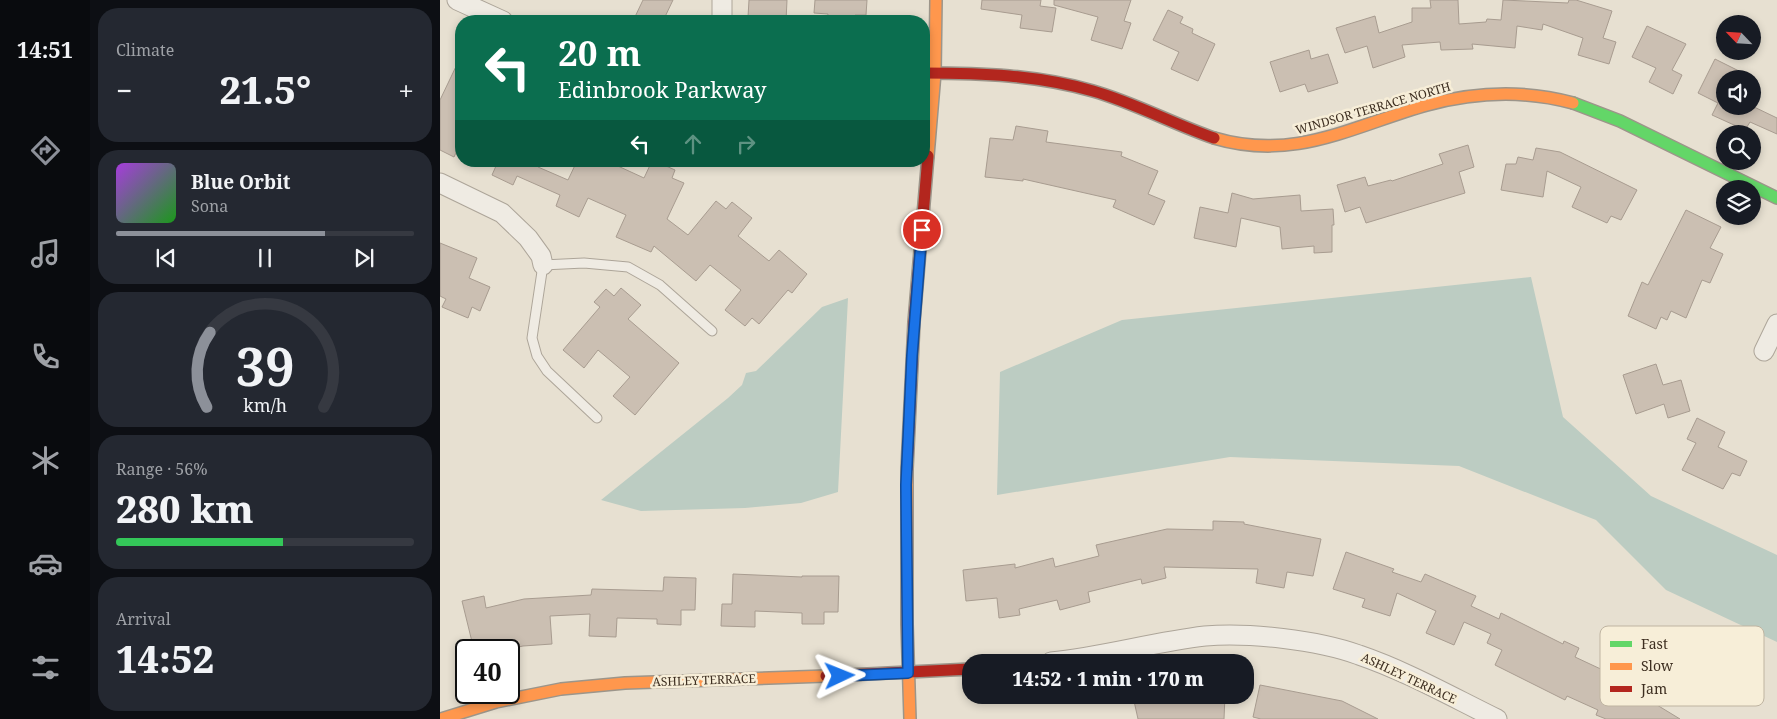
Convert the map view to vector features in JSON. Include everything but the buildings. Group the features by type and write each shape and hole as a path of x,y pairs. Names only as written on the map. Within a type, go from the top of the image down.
{"street":[{"path":"457,0 490,15"},
{"path":"722,0 722,15"},
{"path":"930,73 936,0"},
{"name":"WINDSOR TERRACE NORTH","path":"930,73 979,74 1052,81 1093,91 1226,141 1258,146 1290,145 1319,139 1428,104 1464,97 1504,94 1544,96 1581,106 1618,120 1777,198"},
{"path":"910,719 906,485 924,167"},
{"path":"440,183 502,213 528,238 541,256 543,265"},
{"path":"1764,351 1777,324"},
{"name":"ASHLEY TERRACE","path":"1105,654 1156,643 1207,636 1257,636 1308,642 1358,654 1405,674 1497,719"},
{"name":"ASHLEY TERRACE","path":"441,719 496,702 561,689 616,684 962,670"}],"lane":[{"path":"597,418 547,371 537,356 532,338 543,265 584,263 628,267 660,285 712,331"}],"shaded area":[{"path":"1531,277 1563,417 1651,496 1777,555 1777,642 1764,636 1764,626 1743,626 1666,590 1596,520 1459,466 1230,457 997,495 1000,372 1122,320"},
{"path":"848,298 838,492 801,503 745,508 641,511 601,500 728,398 742,385 746,373 756,371 822,307"}],"traffic: fast":[{"path":"1573,103 1620,121 1777,198"}],"traffic: slow":[{"path":"930,132 935,73 936,0"},
{"path":"1214,138 1243,144 1271,146 1297,144 1348,131 1427,105 1482,95 1518,94 1573,103"},
{"path":"907,469 907,624 910,719"},
{"path":"441,719 496,702 561,689 625,683 826,676"}],"traffic: jam":[{"path":"930,73 1009,76 1051,81 1124,101 1214,138"},
{"path":"907,469 914,322 927,167"},
{"path":"826,676 962,669"}],"route":[{"path":"840,676 908,673 906,485 912,356 922,230"}]}
